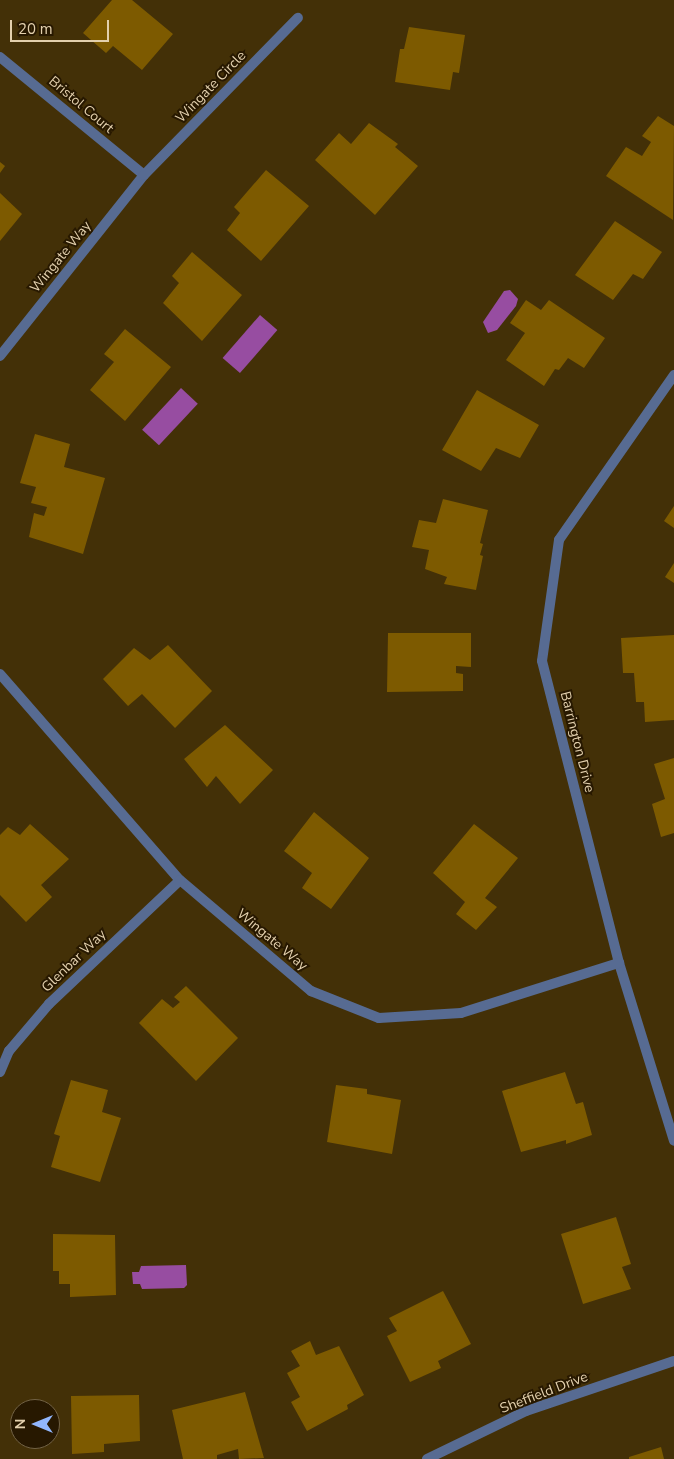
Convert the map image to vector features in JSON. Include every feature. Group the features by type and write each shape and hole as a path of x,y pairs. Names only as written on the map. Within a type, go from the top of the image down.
{"street":[{"name":"Wingate Circle","path":"144,175 298,18"},
{"name":"Bristol Court","path":"0,56 144,175"},
{"name":"Wingate Way","path":"0,356 144,175"},
{"name":"Barrington Drive","path":"674,375 559,540 542,661 619,963 674,1141"},
{"name":"Wingate Way","path":"0,674 180,880 311,991 380,1018 461,1013 619,963"},
{"name":"Glenbar Way","path":"0,1072 9,1051 49,1004 180,880"},
{"name":"Sheffield Drive","path":"427,1459 526,1411 674,1361"}],"shaded area":[{"path":"510,290 518,299 516,306 497,330 488,333 483,322 504,291"},
{"path":"260,315 277,330 240,373 223,358"},
{"path":"181,388 198,404 159,445 142,430"},
{"path":"186,1265 187,1285 184,1288 142,1289 140,1284 133,1284 132,1272 139,1272 141,1266"}],"building":[{"path":"112,0 132,0 173,34 142,70 113,46 106,53 83,33"},
{"path":"409,27 465,35 459,73 453,72 450,90 395,82 400,49 404,49"},
{"path":"658,116 674,126 673,220 606,176 626,147 642,156 651,142 642,136"},
{"path":"369,123 398,144 395,147 418,166 375,215 315,160 339,133 351,144"},
{"path":"0,162 5,166 0,173"},
{"path":"266,170 309,206 261,261 227,230 240,213 234,207"},
{"path":"0,193 22,214 0,241"},
{"path":"615,221 662,252 643,279 633,274 613,300 575,275"},
{"path":"192,252 242,295 202,341 163,303 179,283 172,276"},
{"path":"526,300 541,310 549,300 605,338 584,368 568,358 559,370 555,369 544,386 506,360 525,333 510,323"},
{"path":"125,329 171,367 125,421 90,390 114,362 104,354"},
{"path":"477,390 539,425 520,458 496,448 481,471 442,450"},
{"path":"35,434 70,444 64,467 105,478 83,554 29,537 34,513 44,516 47,507 31,503 36,487 20,483"},
{"path":"443,499 488,510 480,543 483,544 480,555 483,556 476,590 444,584 447,577 425,569 429,550 412,547 419,520 436,523"},
{"path":"674,506 674,528 664,521"},
{"path":"674,563 674,583 665,577"},
{"path":"388,633 471,633 471,667 456,666 456,673 463,674 463,691 387,692"},
{"path":"674,635 674,720 645,722 644,702 636,702 634,673 623,673 621,638"},
{"path":"168,645 212,691 175,728 142,694 128,706 103,679 134,648 150,660"},
{"path":"225,725 273,770 240,804 216,776 207,787 184,759"},
{"path":"674,758 674,833 661,837 652,804 665,799 654,764"},
{"path":"314,812 369,858 331,909 302,888 312,873 284,851"},
{"path":"30,824 69,859 41,885 52,897 26,922 0,895 0,835 8,827 20,835"},
{"path":"474,824 518,858 485,898 497,907 476,930 456,914 465,902 433,873"},
{"path":"186,986 238,1038 196,1081 139,1023 162,999 173,1008 180,1002 174,997"},
{"path":"565,1072 576,1104 583,1102 592,1135 566,1144 566,1140 521,1152 502,1091"},
{"path":"71,1080 108,1090 102,1112 121,1118 100,1182 51,1167 60,1136 54,1134"},
{"path":"336,1085 367,1089 367,1094 401,1100 392,1154 327,1142"},
{"path":"616,1217 631,1264 622,1267 631,1289 583,1304 561,1234"},
{"path":"53,1234 115,1235 116,1295 70,1297 70,1284 59,1284 59,1271 53,1271"},
{"path":"443,1291 471,1344 438,1361 441,1368 410,1382 387,1336 397,1331 389,1318"},
{"path":"310,1341 316,1355 339,1346 364,1395 347,1405 348,1409 307,1431 291,1402 300,1397 287,1373 300,1366 291,1351"},
{"path":"245,1392 264,1458 239,1459 238,1449 217,1455 217,1459 183,1459 172,1410"},
{"path":"139,1395 140,1441 104,1444 104,1452 72,1454 71,1396"},
{"path":"661,1447 664,1459 629,1459 629,1457"}]}
